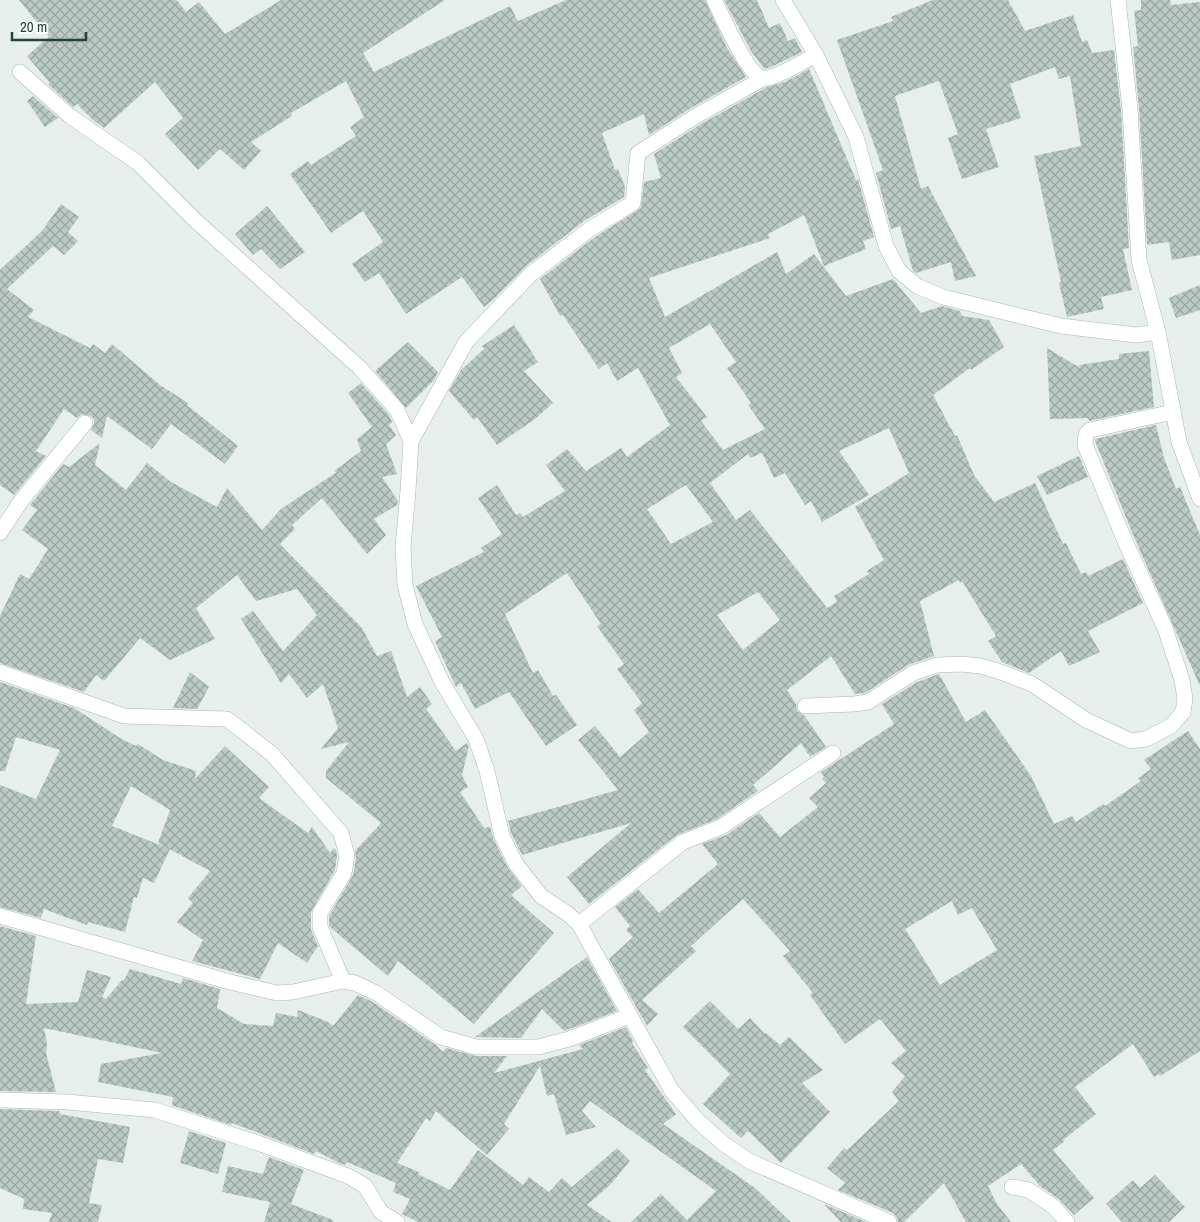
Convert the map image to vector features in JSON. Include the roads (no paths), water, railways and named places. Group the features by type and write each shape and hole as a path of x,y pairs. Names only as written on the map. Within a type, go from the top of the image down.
{"street":[{"path":"714,0 744,60 758,76 764,78"},
{"path":"783,0 816,55 856,137 886,246 899,271 917,286 943,297 1061,326 1136,335 1158,332"},
{"path":"1118,0 1130,110 1139,260 1158,332 1179,442 1200,499"},
{"path":"816,55 772,77 764,78 696,116 638,154 634,203 590,229 531,274 466,342 411,441 403,548 405,585 415,624 442,682 476,739 487,771 502,836 516,864 541,896 568,914 579,924 672,1091 699,1122 724,1144 749,1161 889,1222"},
{"path":"20,72 71,117 138,163 210,234 360,368 397,410 411,441"},
{"path":"804,706 868,702 913,673 937,664 962,664 980,666 1032,684 1086,720 1131,741 1146,739 1171,726 1183,712 1182,680 1164,628 1085,446 1085,438 1090,430 1173,412"},
{"path":"0,534 21,501 85,424"},
{"path":"0,672 124,716 227,719 272,754 342,833 347,856 344,872 320,913 320,927 343,981"},
{"path":"579,924 683,842 720,827 832,753"},
{"path":"0,916 230,982 277,993 293,992 343,981 355,983 376,993 441,1037 476,1047 538,1047 569,1039 629,1016"},
{"path":"0,1100 115,1105 155,1110 258,1143 348,1176 365,1186 381,1212 397,1222"},
{"path":"1012,1187 1029,1190 1054,1207 1067,1222"}]}
